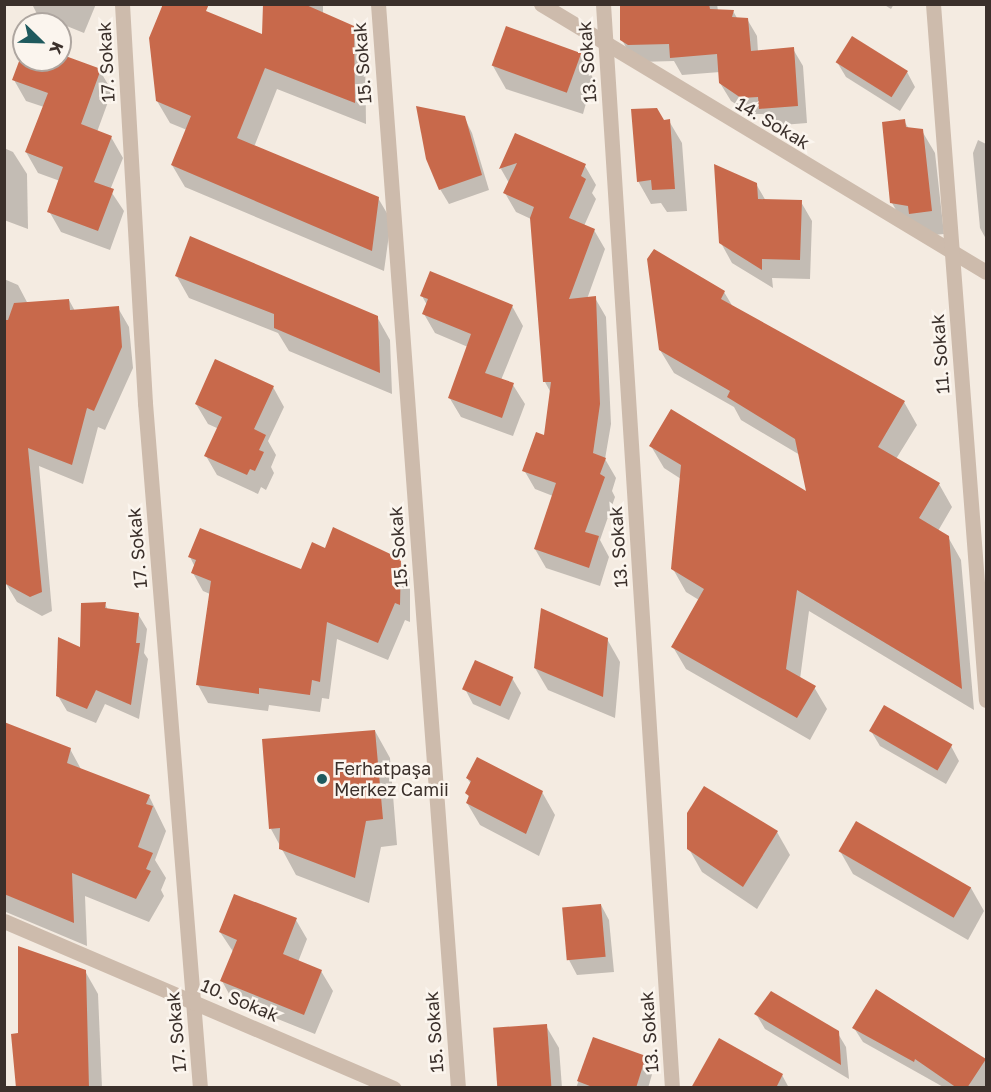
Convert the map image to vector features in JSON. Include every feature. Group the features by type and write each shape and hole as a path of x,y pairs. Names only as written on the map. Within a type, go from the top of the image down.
{"street":[{"name":"17. Sokak","path":"122,4 145,403 200,1088"},
{"name":"15. Sokak","path":"378,4 458,1088"},
{"name":"14. Sokak","path":"541,4 606,46 987,272"},
{"name":"13. Sokak","path":"603,4 672,1088"},
{"name":"11. Sokak","path":"933,4 987,700"},
{"name":"10. Sokak","path":"4,921 394,1088"}],"building":[{"path":"163,4 209,4 206,11 262,34 263,4 304,4 354,26 355,103 265,68 237,138 379,197 372,251 171,165 191,116 156,101 149,38"},
{"path":"620,4 709,4 710,9 734,10 732,17 748,18 751,51 794,47 798,106 759,109 758,97 741,98 719,83 717,54 670,58 669,44 628,45 620,40"},
{"path":"506,26 581,53 567,93 492,65"},
{"path":"852,36 908,71 892,97 836,62"},
{"path":"72,58 101,69 81,124 112,136 94,182 114,189 98,231 47,212 63,167 25,152 48,93 12,80 15,72 72,72"},
{"path":"416,106 465,116 482,175 439,190 426,159"},
{"path":"657,108 664,120 670,119 675,189 652,190 651,180 637,182 631,109"},
{"path":"905,119 906,127 923,129 932,211 909,214 908,206 890,203 882,122"},
{"path":"515,133 586,164 581,176 586,179 569,218 595,229 569,299 596,296 600,404 593,453 606,458 600,474 605,477 585,532 599,536 589,568 534,549 556,483 522,471 536,432 544,435 551,382 543,382 530,218 534,207 503,193 517,163 499,169"},
{"path":"714,164 757,183 758,199 802,200 800,260 762,259 762,270 719,243"},
{"path":"190,236 378,316 380,373 274,328 274,314 175,276"},
{"path":"654,249 725,291 721,299 905,401 878,447 940,483 919,518 949,536 962,689 797,590 786,669 816,686 797,718 671,647 704,589 671,569 681,465 649,446 671,409 806,491 795,439 727,397 730,391 659,350 647,259"},
{"path":"430,271 513,305 485,373 514,383 502,418 448,398 471,334 422,314 428,299 420,296"},
{"path":"69,299 70,310 119,306 122,347 94,411 87,408 72,465 28,448 42,592 30,597 4,583 4,320 8,320 14,303"},
{"path":"215,359 274,386 254,429 266,435 259,450 264,452 255,471 250,469 247,475 204,456 222,417 195,404"},
{"path":"333,527 401,559 400,605 395,603 378,643 327,622 320,682 312,680 310,695 259,688 259,694 196,685 211,581 191,573 196,560 188,557 200,528 301,569 312,542 325,548"},
{"path":"106,602 105,608 139,613 136,643 140,643 131,705 96,690 87,709 56,696 58,637 80,647 81,603"},
{"path":"541,608 608,638 603,697 534,668"},
{"path":"475,660 513,677 500,706 462,689"},
{"path":"884,705 952,744 937,770 869,731"},
{"path":"4,722 71,748 67,763 150,795 146,804 153,806 138,847 153,853 146,869 151,871 136,899 72,873 74,923 4,894"},
{"name":"Ferhatpaşa Merkez Camii","path":"375,730 383,819 366,821 355,878 279,849 280,828 269,829 262,739"},
{"path":"477,757 543,791 526,834 466,803 469,796 465,793 471,781 466,778"},
{"path":"704,786 778,831 743,887 687,849 687,813"},
{"path":"856,821 971,888 954,918 838,851"},
{"path":"234,894 297,918 283,954 322,970 304,1015 220,981 237,940 219,932"},
{"path":"601,904 606,957 567,960 562,907"},
{"path":"18,946 86,970 89,1088 16,1088 11,1034 18,1033"},
{"path":"876,989 986,1059 967,1088 957,1088 915,1059 914,1062 852,1028"},
{"path":"771,991 839,1031 841,1065 754,1014"},
{"path":"547,1024 551,1088 497,1088 493,1028"},
{"path":"593,1037 646,1056 636,1088 595,1088 577,1081"},
{"path":"719,1038 783,1074 776,1088 691,1088"}],"place":[{"name":"Ferhatpaşa Merkez Camii","path":"322,779"}]}
